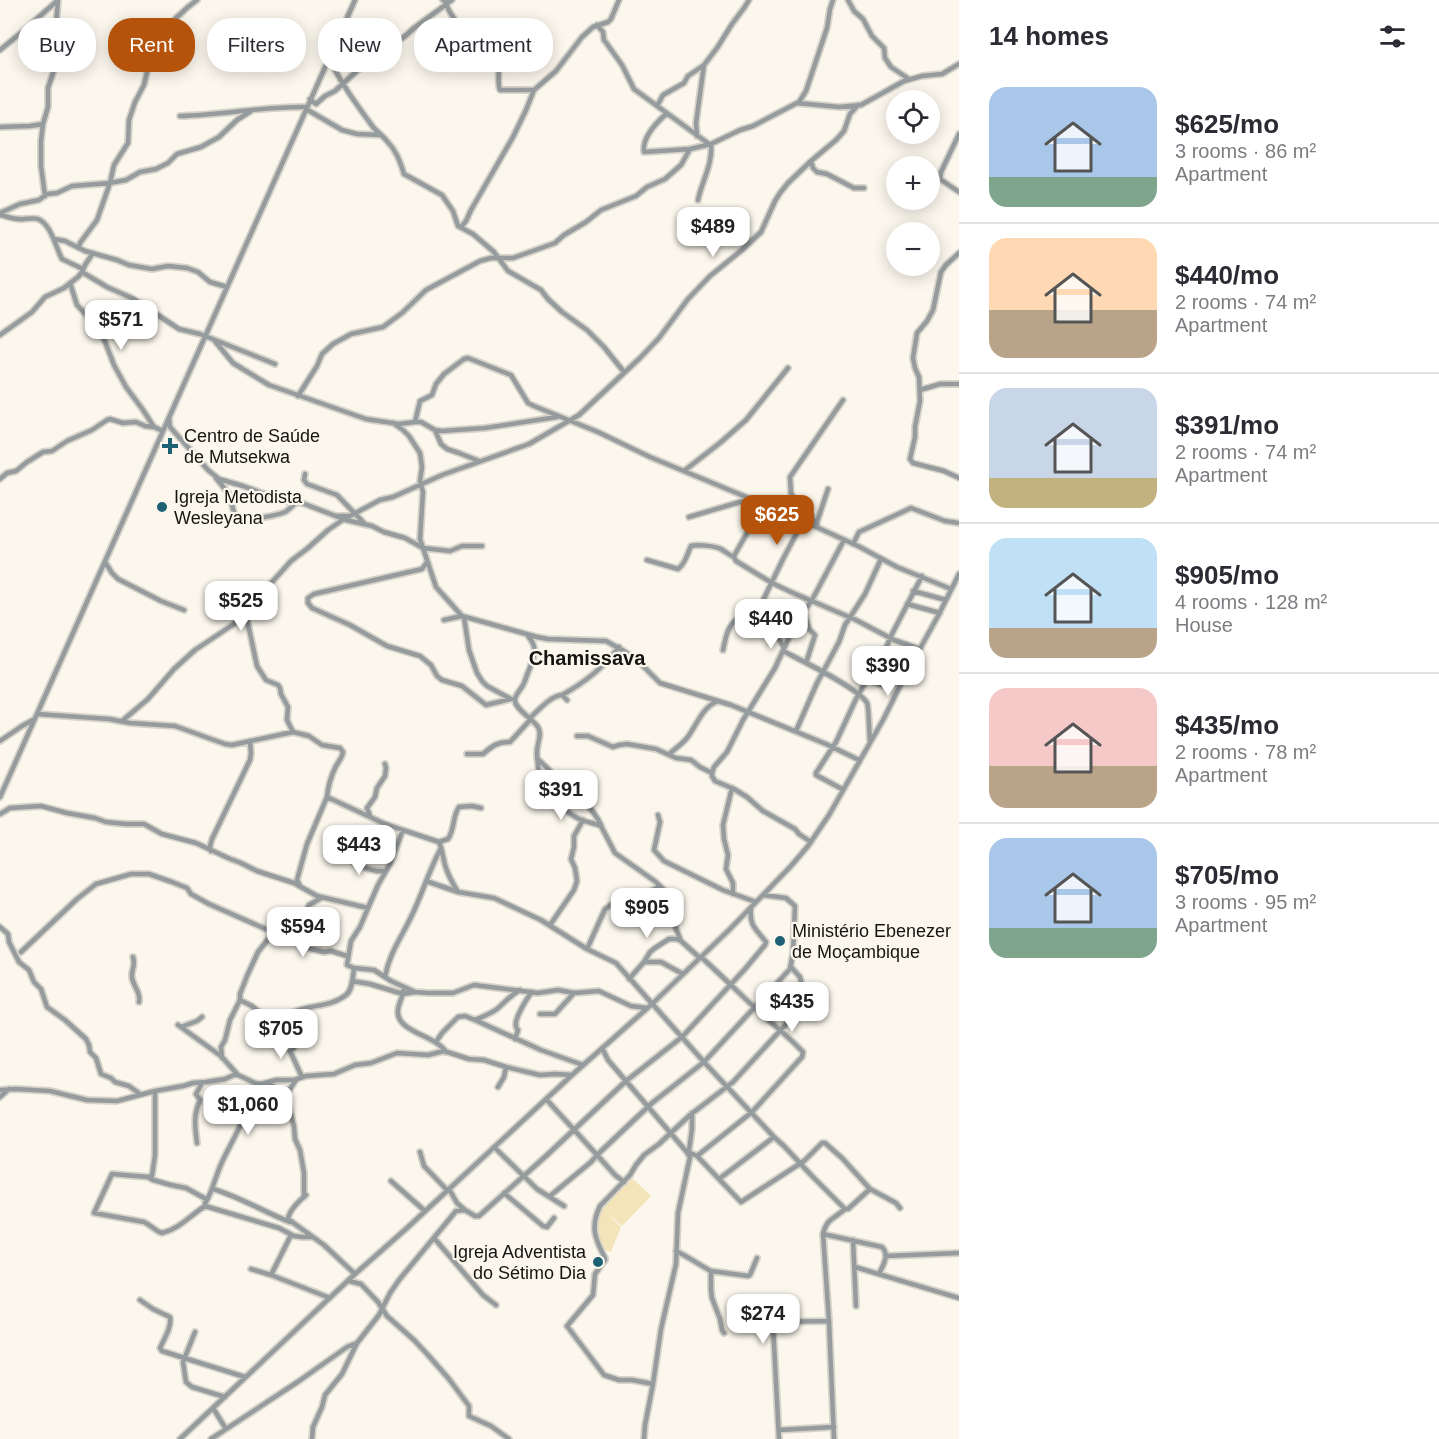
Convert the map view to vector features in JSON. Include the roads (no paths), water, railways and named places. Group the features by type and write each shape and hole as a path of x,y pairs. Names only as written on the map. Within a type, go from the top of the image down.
{"street":[{"path":"45,196 41,166 41,141 48,107 48,88 59,55 56,26 58,0"},
{"path":"0,50 58,0"},
{"path":"79,248 80,243 97,220 115,161 128,143 129,120 144,85 150,59 176,18 197,0"},
{"path":"347,18 355,0"},
{"path":"310,99 316,104 344,84 378,53 404,38 445,2 452,0"},
{"path":"461,227 513,138 534,90 556,71 582,37 597,25 611,19 619,0"},
{"path":"657,106 663,96 684,83 688,76 704,66 749,0"},
{"path":"800,102 828,28 830,9 834,0"},
{"path":"848,0 863,19 872,36 884,48 885,58 891,67 909,79"},
{"path":"445,2 462,30 498,67 500,90 534,90"},
{"path":"597,25 634,89 710,144"},
{"path":"666,114 652,130 643,151 647,153 690,149 710,144 753,126 800,102 840,107 858,105 909,79 942,74 959,64"},
{"path":"697,136 696,123 704,66"},
{"path":"0,797 169,417 203,335 208,330 323,72"},
{"path":"337,72 361,111 398,157 404,174 442,195 453,211 457,224 473,234 508,271 540,289 562,312 609,351 624,372"},
{"path":"336,516 345,517 354,514 421,484 529,444 579,416 659,338 704,281 761,232 780,193 844,131 850,114 858,105"},
{"path":"180,116 292,106 307,108 342,130 357,134 381,135"},
{"path":"0,214 20,204 39,200 47,194 57,193 77,185 126,180 140,172 156,169 168,164 177,154 204,146 219,137 237,120 251,111"},
{"path":"0,127 43,124"},
{"path":"959,134 941,172 940,179 959,192"},
{"path":"698,200 701,185 709,168 710,144"},
{"path":"298,396 322,354 333,344 351,334 383,327 407,310 426,290 480,261 513,258 555,243 601,210 636,196 665,179 681,165 690,149"},
{"path":"811,161 815,171 827,174 854,188 864,188"},
{"path":"0,214 19,220 38,219 48,229 62,259 83,270 92,279 132,298 179,329 203,335 275,364"},
{"path":"54,239 129,265 147,268 168,266 187,268 198,272 210,282 227,287"},
{"path":"0,335 32,312 45,297 69,283 83,270 93,253"},
{"path":"959,253 941,272 933,310 917,333 913,358 919,376 920,401 910,461 959,478"},
{"path":"69,283 76,305 91,320 104,339 126,387 154,427"},
{"path":"214,340 232,363 269,385 366,418 393,423 421,422 435,430 442,431 484,428 560,417"},
{"path":"415,422 420,401 432,395 436,384 444,374 468,358 511,375 528,403 817,527 897,567 951,589"},
{"path":"684,471 746,420 788,368"},
{"path":"920,390 940,384 959,384"},
{"path":"817,527 810,514 793,497 790,477 843,400"},
{"path":"169,417 170,427 229,494 233,512 239,520 282,513 297,502"},
{"path":"0,479 43,452 52,451 67,441 91,431 108,419 123,423 136,422 163,429 170,427"},
{"path":"393,423 409,436 420,453 423,492 420,539 436,587 463,617 469,650 482,681 513,701 540,731 537,758 541,785 560,807 583,820 601,826"},
{"path":"435,430 441,444 447,449 480,462"},
{"path":"304,474 307,484 337,495 367,525"},
{"path":"216,477 284,501 302,503 405,538 423,548 450,551 462,546 482,546"},
{"path":"817,527 828,489"},
{"path":"689,517 750,499"},
{"path":"734,557 761,503"},
{"path":"854,544 859,532 911,508 945,521 959,523"},
{"path":"122,721 148,699 187,657 239,618 257,595 291,561 344,519"},
{"path":"756,621 755,617 803,521"},
{"path":"811,842 798,834 795,829 767,814 747,797 715,781 712,773 714,767 727,752 796,622 812,600 844,540"},
{"path":"647,560 678,569 687,558 691,546 695,544 718,548 772,583 890,638 920,649"},
{"path":"796,731 845,625 865,594 881,559"},
{"path":"105,562 118,579 184,610"},
{"path":"427,562 422,569 314,594 308,598 308,603 312,608 350,625 387,646 420,656 431,665 442,680 462,686 485,705 513,701"},
{"path":"180,1439 355,1274 650,1006 791,866 829,815 883,720 959,574"},
{"path":"842,789 816,774 833,747 876,663 883,655 922,576"},
{"path":"914,591 946,600"},
{"path":"907,604 940,613"},
{"path":"244,612 257,666 266,680 280,688 288,707 287,720 293,732"},
{"path":"804,612 809,629 815,635 806,663"},
{"path":"444,620 463,617 548,639 602,640 619,647 638,661 660,683 731,705 859,760"},
{"path":"723,650 728,630 737,619 756,621 757,624 775,631 783,650 859,694 866,701 869,707 870,741"},
{"path":"513,701 524,684 535,654 534,644 526,634"},
{"path":"467,754 483,754 502,741 510,742 550,700 574,688 603,665 619,647"},
{"path":"867,679 886,686 906,674"},
{"path":"562,695 567,700"},
{"path":"669,754 686,739 709,706 718,701"},
{"path":"37,714 175,726 232,745 293,732 309,736 322,745 340,748 343,752 342,757 329,782 327,797 307,844 297,880 300,886"},
{"path":"0,741 34,720"},
{"path":"577,736 588,736 613,747 619,744 656,749 676,758 691,760 712,773"},
{"path":"211,851 212,839 250,760 250,741"},
{"path":"537,758 590,808 615,853 660,886 671,898 673,921 681,940 732,984 803,1052 752,1112 697,1156"},
{"path":"370,816 367,808 385,776 387,768 385,764"},
{"path":"732,788 723,825 724,839 728,848 726,867 733,883 734,894"},
{"path":"327,797 383,823 439,842 448,839 451,834 454,816 459,807 481,808"},
{"path":"0,813 10,808 41,806 106,822 147,825 162,834 196,843 322,897 368,908"},
{"path":"658,815 660,822 654,852 664,861 756,902"},
{"path":"550,926 574,890 578,878 571,859 574,836 583,820"},
{"path":"403,830 390,864 351,941 347,964 354,968 374,970 415,992"},
{"path":"439,842 450,879 458,892"},
{"path":"385,977 391,956 412,915 441,847"},
{"path":"340,853 378,872 385,872"},
{"path":"21,952 96,884 131,874 149,874 187,888 191,894 292,942 317,951 331,951 347,956"},
{"path":"426,881 458,892 494,898 614,962 650,1006 845,1209"},
{"path":"587,949 605,909 622,897 641,897 660,886"},
{"path":"550,1196 591,1162 648,1106 704,1062 789,971 793,953 795,906 786,898 763,895"},
{"path":"292,942 309,906 322,897"},
{"path":"420,1152 424,1166 448,1190 457,1203 475,1216 479,1216 626,1081 682,1037 732,984 765,944 752,925 751,908"},
{"path":"0,927 8,934 9,942 19,962 29,970 34,982 41,989 47,1007 86,1039 101,1074 141,1094"},
{"path":"222,1058 221,1047 247,976 253,961 272,931"},
{"path":"629,979 652,950 666,940 673,938 681,940"},
{"path":"133,957 135,964 131,975 139,994 139,1002"},
{"path":"644,962 661,962 683,974"},
{"path":"653,1384 628,1379 619,1380 604,1375 567,1326 593,1295 594,1274 604,1260 594,1231 596,1217 599,1208 630,1175 639,1160 692,1113 727,1087 801,1007 800,977 791,967"},
{"path":"240,1000 252,1006 271,1022 281,1022 294,1011 336,1001 346,995 354,968"},
{"path":"352,981 402,994 453,993 474,985 532,992 599,991 630,1006 650,1006"},
{"path":"404,987 397,1011 402,1024 436,1042 446,1052"},
{"path":"475,1020 492,1013 520,990"},
{"path":"515,1039 518,1030 516,1022 523,1004 532,992"},
{"path":"540,1014 555,1014 574,993"},
{"path":"436,1042 458,1017 465,1016 541,1050 584,1065"},
{"path":"202,1017 197,1021 179,1026 222,1058 238,1075 255,1083 273,1086 285,1097 292,1118 295,1139 300,1150 305,1196 291,1209 288,1215 290,1222"},
{"path":"294,1048 290,1051 300,1078"},
{"path":"602,1048 608,1060 670,1133 688,1151 697,1156 739,1201 743,1202 800,1164 822,1143 825,1143 870,1189 896,1203 900,1208"},
{"path":"261,1084 276,1080 334,1074 355,1065 371,1063 397,1053 428,1055 446,1052 540,1075 572,1075"},
{"path":"498,1087 504,1077 506,1067"},
{"path":"0,1095 9,1089 50,1091 87,1100 117,1101 141,1094 238,1075"},
{"path":"205,1204 206,1199 190,1189 148,1178 112,1174 109,1176 94,1213 144,1222 162,1233 183,1223 205,1204 213,1189 220,1165 237,1136 243,1119 264,1108 280,1105 293,1082 300,1078"},
{"path":"196,1143 195,1109 200,1100 196,1094 202,1083"},
{"path":"148,1178 152,1176 154,1163 156,1091"},
{"path":"546,1100 624,1182"},
{"path":"644,1439 661,1329 674,1273 678,1213 690,1162 688,1151 692,1113"},
{"path":"719,1179 774,1137"},
{"path":"494,1147 537,1189 564,1206"},
{"path":"391,1181 424,1211"},
{"path":"213,1189 290,1222 313,1237 355,1274"},
{"path":"834,1439 823,1234 827,1222 848,1209 870,1189"},
{"path":"504,1193 543,1226 547,1227 554,1218"},
{"path":"312,1439 313,1427 326,1395 342,1374 357,1343 382,1309 399,1280 456,1211 457,1203"},
{"path":"205,1204 279,1228 291,1235 313,1237"},
{"path":"456,1211 465,1209"},
{"path":"823,1234 882,1247 886,1251 886,1256 879,1274"},
{"path":"271,1275 291,1235"},
{"path":"434,1238 483,1295 496,1305"},
{"path":"854,1240 856,1306"},
{"path":"676,1251 711,1271 748,1276 757,1258"},
{"path":"886,1256 959,1253"},
{"path":"855,1267 959,1298"},
{"path":"252,1269 330,1298"},
{"path":"362,1269 362,1284"},
{"path":"711,1271 712,1298 724,1333"},
{"path":"349,1281 362,1284 387,1316 414,1340 449,1379 469,1406 469,1416 491,1426 509,1439"},
{"path":"140,1299 153,1309 170,1317 171,1320 160,1348 162,1351 245,1377"},
{"path":"779,1439 773,1325 777,1322 829,1321"},
{"path":"195,1332 183,1362 184,1378 188,1384 199,1389 225,1396"},
{"path":"211,1439 347,1347 357,1343"},
{"path":"213,1408 226,1429"},
{"path":"779,1430 834,1427"}],"place":[{"name":"Centro de Saúde de Mutsekwa","path":"170,446"},
{"name":"Igreja Metodista Wesleyana","path":"162,507"},
{"name":"Ministério Ebenezer de Moçambique","path":"780,941"},
{"name":"Igreja Adventista do Sétimo Dia","path":"598,1262"}],"district":[{"name":"Chamissava","path":"587,658"}]}
